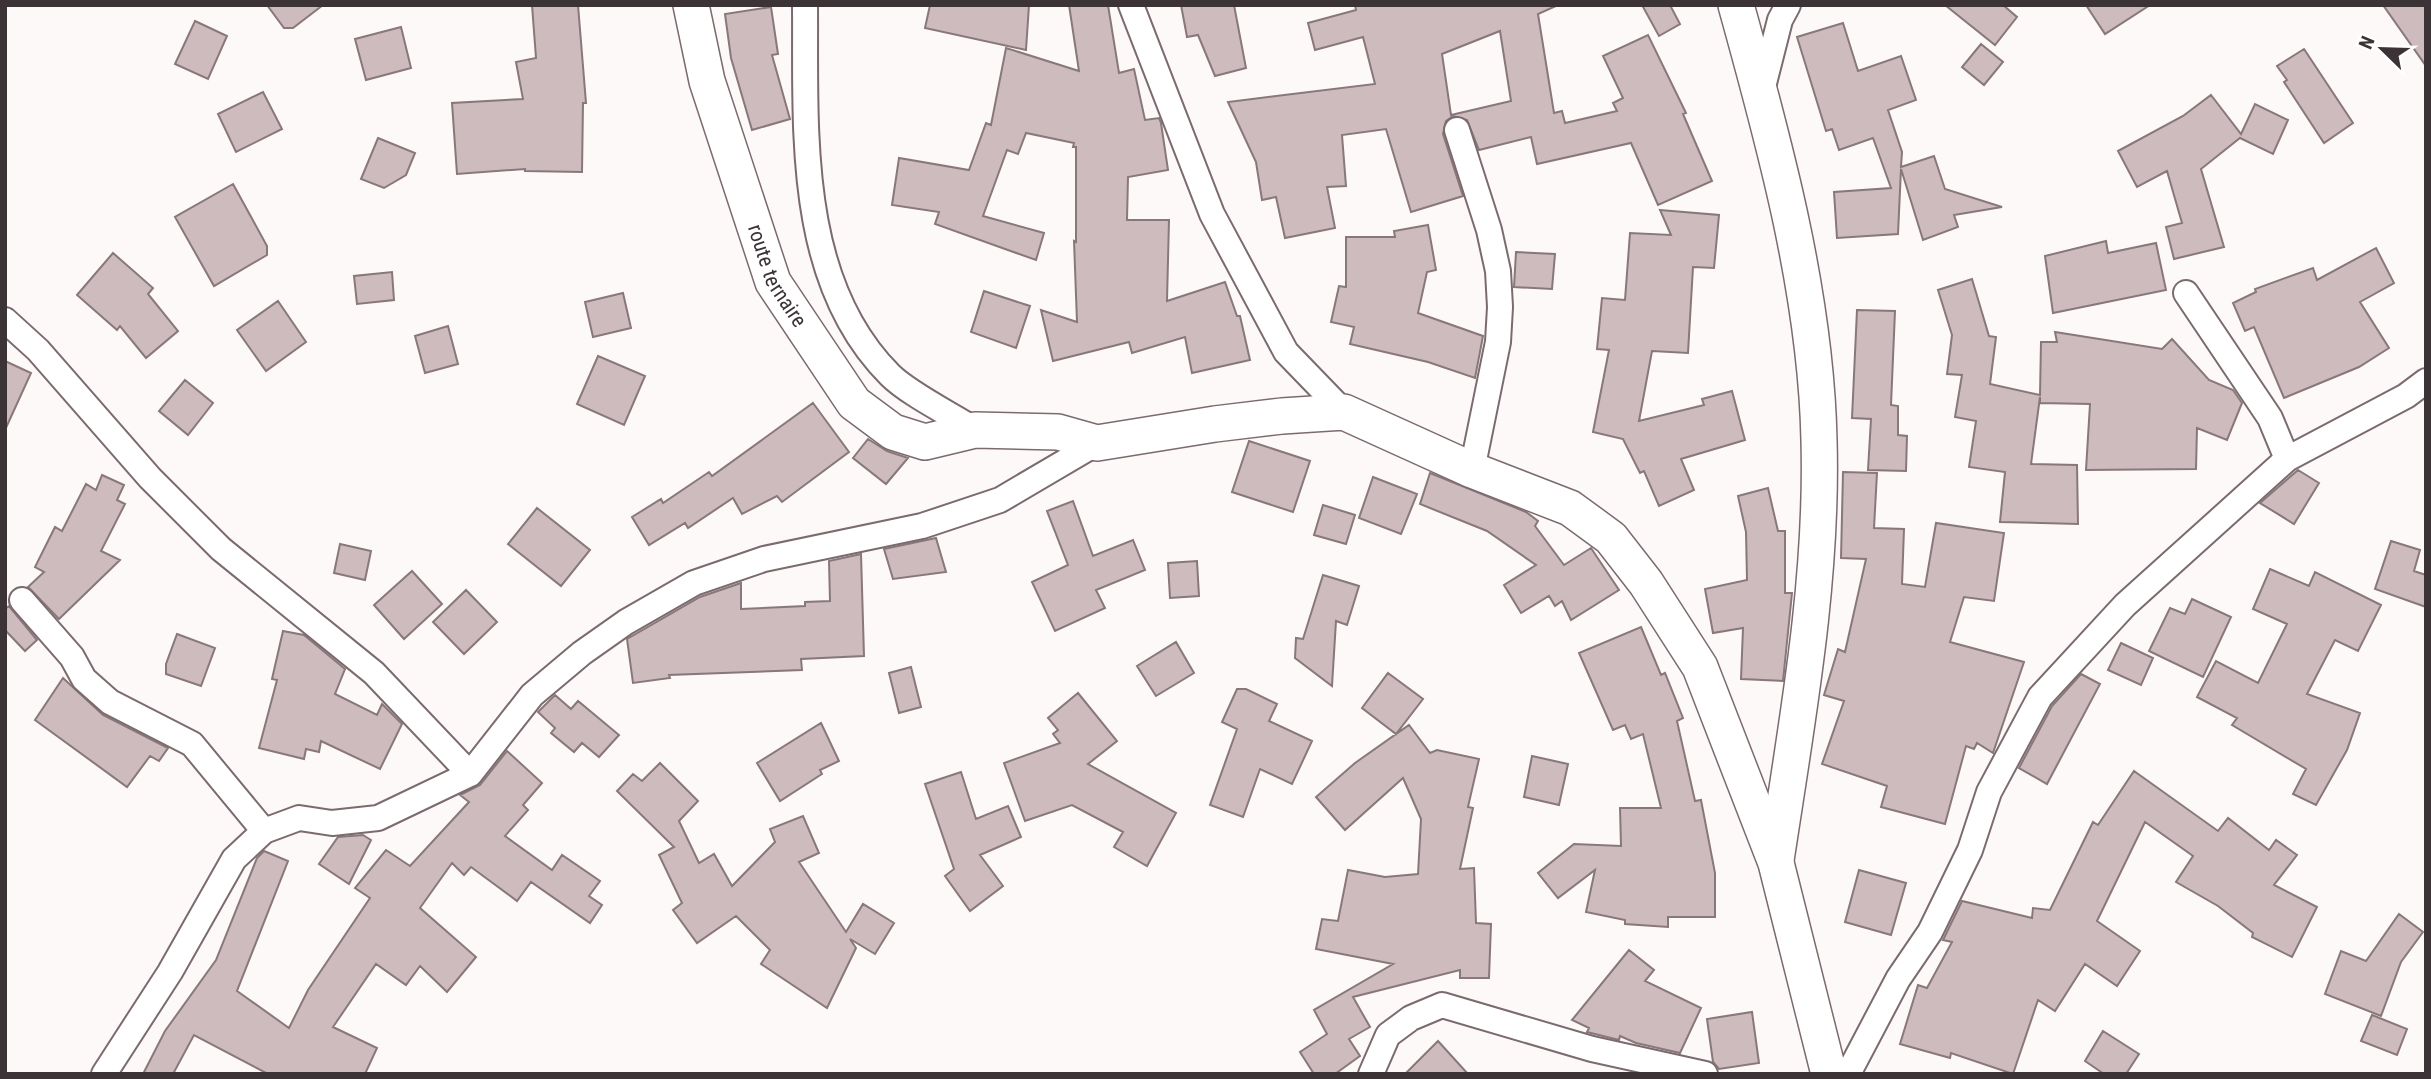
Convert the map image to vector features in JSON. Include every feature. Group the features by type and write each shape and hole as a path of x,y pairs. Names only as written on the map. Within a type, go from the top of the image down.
{"street":[{"name":"route ternaire","path":"691,5 707,81 773,282 854,403 892,432 925,442 975,430 1058,432 1097,443"},
{"path":"805,5 806,138 820,242 841,310 891,376 975,430"},
{"path":"1131,5 1212,214 1286,352 1344,412 1472,470 1570,509 1611,538 1646,583 1700,667 1776,863 1829,1074"},
{"path":"1736,5 1761,95 1804,289 1819,439 1816,574 1776,863"},
{"path":"1761,95 1780,20 1788,5"},
{"path":"1457,130 1489,230 1498,271 1500,307 1498,342 1472,470"},
{"path":"2186,293 2270,418 2287,458"},
{"path":"5,320 38,350 149,478 221,549 374,673 470,774"},
{"path":"1848,1074 1898,979 1930,932 1970,850 1989,793 2040,697 2125,605 2287,458 2406,396 2426,381"},
{"path":"104,1074 170,972 234,859 264,831 299,818 332,823 378,818 470,774 532,695 615,630 694,583 764,559 922,526 1000,500 1097,443 1282,415 1344,412"},
{"path":"22,600 72,657 84,679 110,702 192,744 264,831"},
{"path":"1371,1074 1388,1035 1411,1018 1442,1005 1592,1049 1704,1074"}],"building":[{"path":"267,5 323,5 293,28 284,28"},
{"path":"532,5 578,5 586,103 583,103 582,172 525,169 457,174 452,103 523,99 516,62 536,58"},
{"path":"930,5 1029,5 1026,50 925,28"},
{"path":"1069,5 1108,5 1119,73 1134,69 1145,120 1159,118 1161,123 1168,170 1128,177 1127,220 1169,220 1167,301 1225,282 1237,316 1240,316 1250,360 1192,373 1185,337 1132,353 1129,342 1053,361 1041,310 1077,322 1074,143 1026,133 1018,154 1007,150 983,216 1044,233 1036,260 935,224 939,212 892,205 899,158 969,170 986,123 991,125 1006,48 1079,71"},
{"path":"1181,5 1234,5 1246,68 1215,76 1198,35 1187,37"},
{"path":"1355,5 1558,5 1538,14 1554,113 1562,111 1565,123 1617,111 1613,103 1623,98 1603,56 1648,35 1686,113 1683,114 1712,181 1658,205 1631,143 1537,164 1531,137 1479,150 1467,120 1453,116 1446,121 1443,134 1463,196 1411,212 1386,129 1342,135 1346,186 1327,187 1335,228 1285,238 1276,197 1262,200 1256,162 1228,102 1375,84 1363,37 1315,50 1308,23 1356,10","holes":["1500,31 1511,101 1451,115 1442,54"]},
{"path":"1642,5 1670,5 1680,24 1659,36"},
{"path":"1945,5 2003,5 2017,17 1995,45"},
{"path":"2086,5 2150,5 2105,34"},
{"path":"2383,5 2426,5 2426,66"},
{"path":"771,7 778,54 772,55 790,119 752,130 731,58 725,14"},
{"path":"195,21 227,36 208,79 175,64"},
{"path":"1843,23 1858,71 1901,56 1916,100 1888,110 1902,152 1901,167 1934,156 1945,189 2002,207 1954,215 1958,227 1923,240 1901,169 1898,234 1837,238 1834,192 1891,188 1873,138 1839,150 1832,129 1826,131 1797,37"},
{"path":"401,27 411,68 366,80 355,39"},
{"path":"1981,44 2003,62 1984,85 1962,67"},
{"path":"2304,49 2353,123 2324,143 2284,82 2287,80 2277,66"},
{"path":"263,92 282,129 236,152 218,114"},
{"path":"2211,95 2241,134 2255,104 2288,120 2273,154 2240,138 2201,169 2224,247 2174,259 2166,227 2182,223 2167,171 2137,187 2118,151 2183,116"},
{"path":"378,138 415,153 406,175 384,188 361,179"},
{"path":"233,184 267,246 267,255 214,286 175,217"},
{"path":"1660,210 1719,215 1714,268 1693,267 1688,353 1652,351 1639,421 1704,405 1702,399 1732,391 1745,440 1681,459 1694,490 1659,506 1644,471 1640,473 1623,439 1593,432 1609,350 1597,349 1602,298 1625,300 1630,233 1671,235"},
{"path":"1428,225 1436,270 1427,272 1418,313 1483,336 1475,378 1428,362 1350,344 1354,327 1331,322 1339,286 1346,287 1346,237 1395,237 1394,231"},
{"path":"2106,241 2108,253 2156,243 2166,290 2053,313 2045,256"},
{"path":"2376,248 2394,283 2360,302 2389,348 2359,367 2284,398 2254,327 2245,331 2233,303 2256,292 2255,289 2313,268 2317,280"},
{"path":"1516,252 1555,254 1552,289 1514,287"},
{"path":"113,253 153,288 148,294 178,331 146,358 120,326 117,330 77,295"},
{"path":"392,272 394,300 357,304 354,276"},
{"path":"1972,279 1989,336 1996,337 1990,384 2040,395 2041,342 2057,342 2055,332 2162,349 2172,339 2209,380 2233,390 2242,403 2227,440 2197,428 2196,469 2086,470 2090,404 2040,403 2040,397 2031,464 2077,465 2078,524 2000,522 2005,472 1969,467 1976,421 1955,417 1962,375 1947,374 1952,335 1938,290"},
{"path":"984,291 1030,306 1016,348 971,332"},
{"path":"623,293 631,328 593,337 585,302"},
{"path":"278,301 306,342 266,371 237,330"},
{"path":"1857,310 1895,311 1891,405 1898,406 1898,435 1907,436 1906,471 1868,470 1871,419 1852,418"},
{"path":"448,326 458,364 425,373 415,336"},
{"path":"598,356 645,376 624,425 577,404"},
{"path":"5,361 31,373 5,430"},
{"path":"185,380 213,403 188,435 159,411"},
{"path":"813,403 849,452 782,502 777,496 742,514 733,498 688,528 685,523 649,545 632,517 661,499 663,503 709,472 712,476"},
{"path":"868,439 887,451 908,458 886,484 853,458"},
{"path":"1249,441 1310,461 1293,512 1232,492"},
{"path":"2298,470 2319,483 2294,524 2260,503"},
{"path":"1843,472 1877,473 1874,528 1904,529 1902,584 1925,587 1936,523 2004,533 1994,601 1964,597 1950,642 2024,662 1993,753 1977,743 1974,749 1966,746 1945,824 1881,807 1887,786 1822,764 1844,701 1824,695 1838,649 1845,652 1866,559 1841,558"},
{"path":"1430,473 1526,512 1538,521 1535,526 1564,565 1591,548 1619,590 1571,620 1562,601 1555,606 1549,596 1521,613 1504,585 1536,565 1487,531 1420,504"},
{"path":"102,475 124,485 117,500 125,504 101,551 120,560 59,619 28,587 44,572 35,567 55,527 62,531 86,484 96,490"},
{"path":"1373,477 1417,494 1401,534 1359,518"},
{"path":"1768,488 1778,531 1785,531 1785,593 1792,593 1783,681 1741,679 1743,628 1713,633 1705,589 1747,580 1746,532 1738,496"},
{"path":"1073,501 1093,556 1133,540 1145,570 1096,590 1105,608 1055,631 1032,582 1068,565 1047,511"},
{"path":"1323,505 1355,515 1346,544 1314,535"},
{"path":"537,508 590,550 561,586 508,544"},
{"path":"936,538 946,572 893,579 884,549"},
{"path":"2391,541 2420,550 2414,571 2426,575 2426,607 2375,589"},
{"path":"340,544 371,551 365,580 334,573"},
{"path":"861,554 864,656 801,659 802,670 669,675 670,678 633,683 627,639 700,597 741,583 741,609 805,606 805,602 830,601 829,561"},
{"path":"1197,561 1199,596 1170,598 1168,563"},
{"path":"2270,569 2309,586 2315,572 2381,605 2358,651 2335,640 2307,694 2360,713 2347,750 2316,805 2293,794 2306,769 2232,725 2237,718 2197,697 2216,661 2258,683 2287,624 2253,609"},
{"path":"412,571 442,604 404,639 374,605"},
{"path":"1323,575 1359,586 1347,625 1336,621 1332,686 1295,658 1296,638 1303,639"},
{"path":"466,590 497,622 464,654 433,622"},
{"path":"2192,599 2231,617 2203,677 2149,651 2170,608 2185,614"},
{"path":"9,606 37,640 25,651 5,630 5,609"},
{"path":"1641,627 1661,675 1665,673 1683,718 1677,721 1695,801 1701,800 1715,873 1715,917 1668,917 1668,927 1625,924 1625,920 1586,912 1595,870 1558,898 1538,873 1574,844 1621,846 1620,808 1661,808 1643,734 1631,739 1625,725 1613,730 1579,653"},
{"path":"283,631 304,635 345,669 335,694 377,715 382,704 402,724 380,769 321,741 319,752 306,749 304,759 259,748 277,680 272,679"},
{"path":"177,634 215,648 201,686 166,674 166,664"},
{"path":"1176,642 1194,673 1156,696 1137,666"},
{"path":"2121,643 2153,658 2141,685 2108,670"},
{"path":"911,667 921,707 899,713 889,673"},
{"path":"1388,673 1423,699 1396,734 1362,708"},
{"path":"2081,674 2100,684 2047,784 2019,768 2052,706"},
{"path":"63,678 103,715 168,748 159,761 150,756 127,787 35,720"},
{"path":"1237,689 1246,689 1277,704 1269,721 1312,741 1292,784 1260,769 1243,817 1210,805 1237,729 1222,722"},
{"path":"1078,693 1117,741 1088,764 1176,813 1147,866 1114,847 1123,832 1072,805 1025,821 1004,763 1060,743 1053,734 1058,730 1048,718"},
{"path":"555,695 571,709 578,701 619,735 599,757 582,743 574,752 551,733 555,728 538,712"},
{"path":"821,723 839,761 820,770 822,774 780,801 757,763"},
{"path":"1409,725 1430,753 1437,750 1479,759 1468,807 1473,808 1460,869 1474,868 1476,923 1491,924 1489,978 1460,978 1460,970 1353,997 1370,1027 1349,1039 1360,1056 1335,1074 1314,1074 1300,1052 1327,1034 1314,1010 1393,964 1316,949 1322,919 1338,921 1348,870 1385,877 1418,874 1421,819 1403,778 1345,830 1316,797 1355,763"},
{"path":"507,751 542,783 523,805 528,810 505,836 552,870 562,855 600,881 589,896 602,905 590,923 531,882 517,901 471,867 464,875 452,863 420,908 476,957 447,992 420,966 406,985 376,964 333,1027 377,1048 365,1074 268,1074 194,1035 173,1074 143,1074 165,1031 216,960 257,858 264,851 288,861 237,991 289,1028 308,990 370,898 355,888 386,850 410,866 469,802 460,795 480,785"},
{"path":"1532,756 1568,764 1559,805 1524,797"},
{"path":"660,763 698,801 679,821 699,863 714,854 732,886 775,842 770,829 803,816 819,853 799,862 846,932 863,904 894,923 875,954 850,939 856,948 827,1008 761,964 770,950 736,916 697,943 673,910 682,903 659,855 674,847 617,791 633,774 642,781"},
{"path":"2134,771 2218,831 2228,818 2269,850 2276,840 2297,855 2274,885 2317,907 2292,957 2252,937 2253,933 2218,906 2176,882 2193,856 2145,822 2097,921 2140,951 2117,986 2085,964 2055,1011 2038,1000 2013,1074 1951,1053 1950,1058 1900,1044 1918,985 1927,988 1952,942 1943,940 1962,901 2032,918 2033,908 2050,910 2093,822 2098,825"},
{"path":"961,772 976,819 1008,806 1021,837 980,855 1003,886 970,911 945,876 954,869 925,784"},
{"path":"363,835 371,840 349,884 319,864 338,837"},
{"path":"1859,870 1906,883 1891,935 1845,922"},
{"path":"2399,914 2423,932 2401,962 2381,1016 2325,994 2341,951 2366,961"},
{"path":"1629,950 1654,970 1645,981 1701,1008 1680,1053 1636,1043 1620,1036 1619,1040 1587,1032 1589,1028 1572,1020"},
{"path":"1752,1012 1759,1063 1719,1069 1713,1062 1707,1019"},
{"path":"2372,1015 2407,1029 2397,1055 2361,1041"},
{"path":"2103,1031 2139,1054 2126,1074 2104,1074 2085,1061"},
{"path":"1438,1041 1468,1074 1405,1074"}]}
